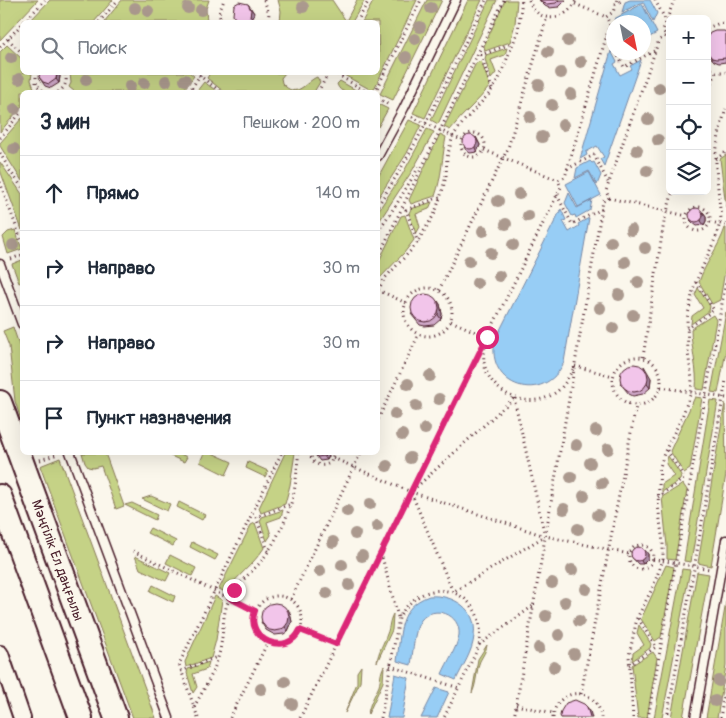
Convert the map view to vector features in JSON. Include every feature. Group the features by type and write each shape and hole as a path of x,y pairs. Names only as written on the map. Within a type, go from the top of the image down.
{"main road":[{"name":"Мәңгілік Ел даңғылы","path":"0,402 116,718"},
{"path":"0,496 81,718"}],"street":[{"path":"0,654 22,718"}],"lane":[{"path":"380,152 404,108 456,0"},
{"path":"0,264 20,319"},
{"path":"71,455 169,718"},
{"path":"695,718 726,540"}],"path":[{"path":"26,20 45,0"},
{"path":"101,20 118,0"},
{"path":"221,20 219,13 224,0"},
{"path":"264,0 269,13 268,20"},
{"path":"358,20 370,0"},
{"path":"376,90 421,0"},
{"path":"380,202 426,123 486,0"},
{"path":"380,228 396,205 439,130 479,54 504,0"},
{"path":"380,287 418,243 435,213 446,176 447,157 453,136 500,79 514,43 520,21 522,0"},
{"path":"529,0 536,12 547,17 560,17 567,13 576,2 606,17"},
{"path":"609,15 613,12 616,2 624,0"},
{"path":"655,0 666,22 663,30 666,34"},
{"path":"669,15 674,0"},
{"path":"439,290 504,158 547,17"},
{"path":"711,26 720,23 726,24"},
{"path":"0,47 20,26"},
{"path":"609,198 606,191 608,183 659,40 666,38"},
{"path":"8,39 20,51"},
{"path":"558,180 565,177 606,39"},
{"path":"479,54 514,43"},
{"path":"651,52 656,50"},
{"path":"479,54 492,89"},
{"path":"621,60 624,66 636,60"},
{"path":"711,69 716,72 726,72"},
{"path":"711,86 716,72"},
{"path":"36,75 36,84 40,90"},
{"path":"60,90 66,82 65,75"},
{"path":"189,90 200,75"},
{"path":"202,75 219,90"},
{"path":"319,90 327,75"},
{"path":"338,75 364,90"},
{"path":"380,99 390,106"},
{"path":"633,718 628,665 632,634 637,618 652,590 663,560 658,497 660,467 691,392 692,380 686,329 690,302 696,282 720,224 721,212 716,159 720,129 726,109"},
{"path":"0,138 20,114"},
{"path":"412,116 461,140"},
{"path":"380,253 439,130"},
{"path":"467,134 478,134 485,143 484,150 478,156 470,157 461,148 461,140 467,134"},
{"path":"300,718 561,186 558,180 484,150"},
{"path":"716,159 726,152"},
{"path":"0,153 20,184"},
{"path":"567,169 594,155 608,183"},
{"path":"0,182 20,237"},
{"path":"557,195 572,224 602,209"},
{"path":"643,357 667,211 672,195"},
{"path":"406,210 440,197"},
{"path":"514,718 603,201 609,198 687,216"},
{"path":"396,205 406,210 418,243"},
{"path":"700,207 709,213 710,222 704,230 695,231 688,226 687,216 692,208 700,207"},
{"path":"710,222 726,225"},
{"path":"11,259 20,256"},
{"path":"648,718 726,281"},
{"path":"696,282 714,310 721,312"},
{"path":"426,287 439,290 447,296 451,303 453,310 451,321 443,332 435,336 419,334 411,330 406,323 404,315 406,303 412,294 426,287"},
{"path":"380,291 406,303"},
{"path":"686,329 714,310"},
{"path":"451,321 487,337"},
{"path":"380,415 419,334"},
{"path":"487,337 484,353 485,368 495,385 502,392 514,398 530,400 550,395 559,390 575,366"},
{"path":"635,356 643,357 656,365 660,372 661,387 658,395 652,401 636,406 627,404 615,392 613,376 621,362 635,356"},
{"path":"575,366 613,376"},
{"path":"667,718 726,380"},
{"path":"661,387 724,398"},
{"path":"411,492 514,398"},
{"path":"514,398 545,536"},
{"path":"582,694 636,406"},
{"path":"666,449 685,478 691,480"},
{"path":"37,462 55,455"},
{"path":"198,718 179,664 281,455"},
{"path":"194,707 210,679 218,657 223,619 230,598 234,590 253,571 268,551 284,523 296,485 299,455"},
{"path":"311,455 312,460 319,465 327,464 334,455"},
{"path":"291,599 360,455"},
{"path":"333,458 411,492 545,536 629,554"},
{"path":"658,497 685,478"},
{"path":"411,492 453,592"},
{"path":"256,517 291,504"},
{"path":"252,515 256,517 268,551"},
{"path":"453,592 545,536"},
{"path":"642,545 649,548 653,558 650,566 638,569 631,564 629,554 635,546 642,545"},
{"path":"133,551 255,611"},
{"path":"381,553 398,618"},
{"path":"653,558 710,569"},
{"path":"381,718 398,618 411,601 424,593 440,590 453,592 466,600 481,625 481,636 478,646 444,718"},
{"path":"276,595 291,599 301,610 300,630 292,640 285,644 268,642 261,638 253,623 255,611 262,601 276,595"},
{"path":"478,646 533,606"},
{"path":"637,618 659,648"},
{"path":"300,630 336,644"},
{"path":"230,718 268,642"},
{"path":"628,665 659,648"},
{"path":"181,670 218,657"},
{"path":"390,666 459,688"},
{"path":"720,718 726,685"},
{"path":"553,718 556,705 567,695 582,694 596,702 600,708 602,718"},
{"path":"516,704 553,713"}],"green space":[{"path":"0,0 38,0 0,40"},
{"path":"50,0 113,0 96,20 31,20"},
{"path":"122,0 209,0 206,9 207,20 106,20"},
{"path":"278,0 332,0 345,20 280,20 281,11"},
{"path":"357,0 365,0 353,20 347,20"},
{"path":"374,0 417,0 373,90 344,75 380,75 380,20 363,20"},
{"path":"427,0 442,0 393,100 380,94"},
{"path":"468,0 482,0 425,118 413,113"},
{"path":"489,0 497,0 438,124 431,120"},
{"path":"505,0 517,0 515,24 510,42 485,51 484,46"},
{"path":"7,45 20,57 20,75 32,75 31,80 35,90 20,90 20,108 0,132 0,52"},
{"path":"507,48 505,55 491,60 496,73 491,79 485,59 486,55"},
{"path":"481,61 490,86 450,130 444,127 476,63"},
{"path":"70,75 194,76 184,90 73,90 69,87 71,83"},
{"path":"209,75 283,75 281,78 282,83 292,90 222,90 207,78"},
{"path":"317,77 320,82 315,90 297,90"},
{"path":"340,81 356,90 340,90 337,84"},
{"path":"204,82 215,90 198,90"},
{"path":"380,105 388,109 380,123"},
{"path":"20,120 20,178 0,146 0,143"},
{"path":"409,120 421,125 407,153 380,195 380,173"},
{"path":"427,129 434,132 412,171 380,220 380,208 402,175"},
{"path":"440,134 446,137 441,174 435,196 411,204 409,200"},
{"path":"726,155 726,207 720,159"},
{"path":"0,162 20,191 20,225 0,170"},
{"path":"432,202 429,209 416,214 420,227 416,234 409,213 411,209"},
{"path":"405,215 414,240 380,278 380,259 401,216"},
{"path":"725,228 726,265 720,300 712,304 699,282"},
{"path":"15,230 20,244 20,250 8,254 3,237 8,232"},
{"path":"20,261 20,283 19,283 12,264"},
{"path":"698,288 710,306 709,311 691,324 692,316 703,308 695,295"},
{"path":"726,312 726,351 718,393 711,392"},
{"path":"713,315 716,320 704,390 696,389 691,329"},
{"path":"13,327 20,348 20,417 15,401 9,346 3,331"},
{"path":"695,397 702,398 690,469 684,473 670,451"},
{"path":"710,400 718,401 691,562 684,561"},
{"path":"725,403 726,474 711,566 698,563"},
{"path":"83,455 106,455 124,506 116,509 101,466 93,468 88,467"},
{"path":"168,455 182,455 187,457 184,462"},
{"path":"203,455 216,455 232,462 226,475 200,462"},
{"path":"284,455 295,455 285,504 261,513 259,508"},
{"path":"668,456 681,475 680,480 662,492 662,484 674,476 666,464"},
{"path":"60,458 156,718 133,718 40,466"},
{"path":"248,462 268,471 265,477 246,468"},
{"path":"683,484 687,490 675,560 667,559 662,497"},
{"path":"151,496 170,504 167,511 142,499"},
{"path":"179,502 205,515 202,520 177,507"},
{"path":"132,503 157,515 155,520 125,505"},
{"path":"283,510 281,517 267,522 271,535 267,541 260,521 262,517"},
{"path":"255,523 264,548 225,592 219,589 251,525"},
{"path":"150,528 176,541 173,546 147,533"},
{"path":"192,542 218,555 215,560 190,547"},
{"path":"170,555 196,568 192,576 166,563"},
{"path":"135,556 170,573 166,581 140,569"},
{"path":"666,565 674,567 661,637 655,641 641,619"},
{"path":"682,569 690,570 662,718 654,718"},
{"path":"697,572 709,574 683,718 671,718"},
{"path":"153,585 175,596 173,602 150,591"},
{"path":"215,596 222,600 216,640 211,658 186,667 185,662"},
{"path":"726,602 726,666 717,718 706,718"},
{"path":"393,614 392,630 377,662 388,631"},
{"path":"639,625 651,644 650,648 632,661 633,653 644,645 637,633"},
{"path":"487,645 480,661 472,693 478,659"},
{"path":"653,652 657,658 647,718 638,718 632,665"},
{"path":"209,662 207,669 193,674 197,687 193,693 187,673 188,669"},
{"path":"361,666 360,682 345,713 357,683 357,672"},
{"path":"384,666 383,682 368,714 379,686"}],"water":[{"path":"630,0 650,0 657,13 653,22 643,2 622,12 625,2"},
{"path":"642,4 648,15 621,15"},
{"path":"651,21 657,33 651,36"},
{"path":"608,60 616,60 617,62 614,64 620,75 632,69 630,66 641,60 604,166 600,159 604,157 597,146 586,152 587,155 580,159"},
{"path":"590,161 594,162 601,175 597,185 589,171 575,178 577,168"},
{"path":"589,172 601,195 578,207 566,184"},
{"path":"569,193 577,208 592,200 590,210 576,218 575,215 572,216 565,203"},
{"path":"561,209 566,220 563,221 569,232 589,218 564,362 555,376 544,384 531,387 519,385 507,379 499,369 494,356 495,340"},
{"path":"429,596 438,596 455,601 468,611 472,618 474,626 473,642 456,680 442,674 459,635 456,622 446,614 439,612 426,615 421,620 415,635 411,665 397,661 401,631 406,614 411,607"},
{"path":"395,674 409,678 402,718 387,718"},
{"path":"436,688 449,692 437,718 421,718"}],"building":[{"path":"540,0 559,0 556,3 547,4 542,3"},
{"path":"239,2 248,4 251,10 250,16 246,20 236,20 233,15 234,5"},
{"path":"726,32 726,58 716,59 711,57 711,33"},
{"path":"39,75 57,75 56,79 49,84 43,82"},
{"path":"467,135 473,135 477,142 473,149 467,149 463,145 463,139"},
{"path":"693,208 699,208 703,215 699,222 693,222 689,218 689,212"},
{"path":"425,294 435,298 439,308 435,318 425,322 415,318 411,308 415,298"},
{"path":"634,364 644,368 648,378 644,388 634,392 624,388 620,378 624,368"},
{"path":"635,547 641,547 645,554 641,561 635,561 631,557 631,551"},
{"path":"275,603 285,607 289,617 285,627 275,631 265,627 261,617 265,607"},
{"path":"575,700 587,707 590,717 561,718 561,711 566,703"}],"route":[{"path":"234,590 230,598 255,611 253,623 256,631 261,638 268,642 285,644 292,640 300,630 336,644 487,337"}]}
